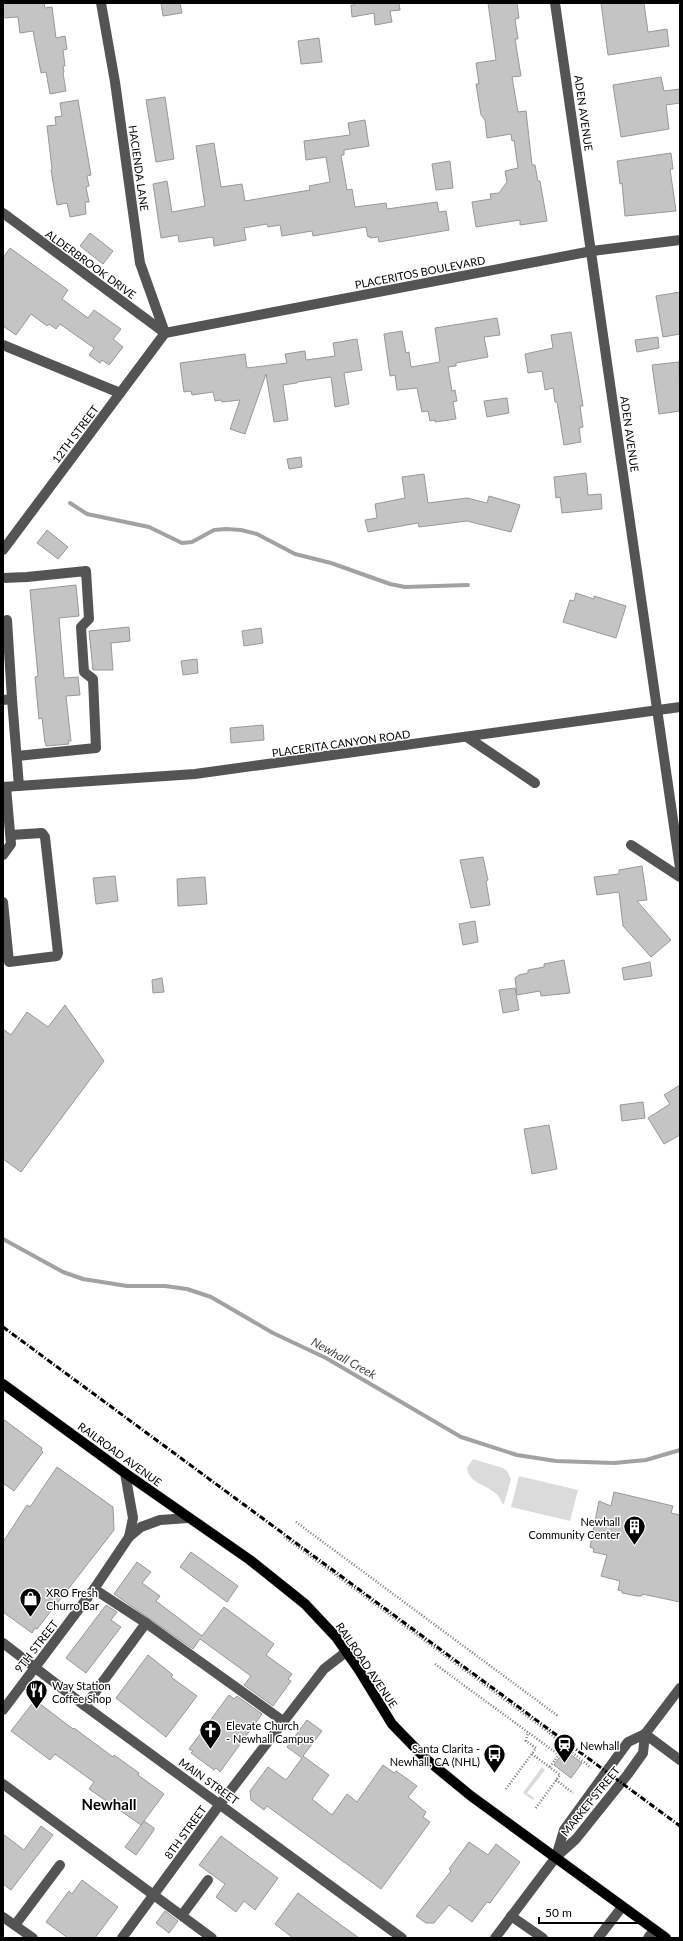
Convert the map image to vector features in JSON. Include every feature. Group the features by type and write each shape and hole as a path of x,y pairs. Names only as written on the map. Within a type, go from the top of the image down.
{"main road":[{"name":"RAILROAD AVENUE","path":"3,1384 188,1518 250,1560 305,1604 327,1626 346,1652 392,1724 426,1759 471,1796 666,1938"}],"street":[{"name":"HACIENDA LANE","path":"101,3 116,90 140,263 166,333"},
{"name":"ADEN AVENUE","path":"555,3 680,868"},
{"name":"ALDERBROOK DRIVE","path":"3,213 166,333"},
{"name":"PLACERITOS BOULEVARD","path":"166,333 592,251 680,240"},
{"name":"12TH STREET","path":"3,550 166,333"},
{"path":"3,345 120,393"},
{"path":"3,578 27,577 86,570 89,618 81,627 84,672 92,679 96,748 17,756"},
{"path":"7,620 8,700 20,786"},
{"name":"PLACERITA CANYON ROAD","path":"5,787 195,774 680,707"},
{"path":"467,737 535,783"},
{"path":"3,855 11,844 5,787"},
{"path":"3,902 9,962 57,956 58,953 45,837 42,833 11,835"},
{"path":"631,845 680,877"},
{"name":"9TH STREET","path":"125,1473 133,1518 129,1537"},
{"name":"9TH STREET","path":"3,1710 94,1589 129,1537 141,1527 160,1520 188,1518"},
{"path":"94,1589 146,1623 283,1722"},
{"path":"85,1706 146,1623"},
{"name":"MAIN STREET","path":"3,1643 85,1706 402,1938"},
{"name":"8TH STREET","path":"122,1938 220,1804 324,1669 346,1652"},
{"name":"MARKET STREET","path":"556,1857 564,1830 628,1742 645,1734 680,1688"},
{"path":"645,1734 680,1760"},
{"name":"MARKET STREET","path":"495,1938 556,1857 576,1839 628,1774 642,1753 645,1734"},
{"path":"3,1784 212,1938"},
{"path":"18,1931 60,1865"},
{"path":"182,1916 208,1880"},
{"path":"598,1938 622,1907"},
{"path":"3,1916 18,1931 34,1938"},
{"path":"511,1916 543,1938"},
{"path":"648,1938 654,1930"}],"path":[{"path":"296,1522 558,1716"},
{"path":"284,1537 547,1731 591,1768"},
{"path":"436,1664 559,1755"},
{"path":"506,1789 536,1748 526,1740 528,1732"},
{"path":"550,1767 565,1746"},
{"path":"532,1754 560,1775 535,1809"},
{"path":"556,1780 573,1793"}],"shaded area":[{"path":"473,1459 503,1468 507,1471 511,1479 504,1504 494,1492 471,1478 467,1468"},
{"path":"519,1476 578,1490 570,1521 511,1507"},
{"path":"542,1767 545,1770 527,1793 534,1798 533,1800 523,1793"}],"building":[{"path":"3,3 44,3 45,8 52,7 56,38 65,36 67,49 63,50 65,66 63,66 63,73 66,91 50,94 46,72 41,73 33,31 20,33 18,17 3,18"},
{"path":"161,3 180,3 182,13 163,16"},
{"path":"354,3 399,3 400,10 390,11 392,22 375,25 374,13 352,17 351,5 355,5"},
{"path":"488,3 517,3 519,18 515,19 518,39 515,39 521,76 512,77 518,112 526,111 532,165 535,165 538,181 540,181 547,221 520,225 520,220 476,227 472,202 491,199 490,194 499,193 507,182 505,171 518,168 514,140 512,141 511,134 487,138 485,120 481,115 476,84 479,84 476,63 496,60"},
{"path":"601,3 644,3 648,32 667,29 669,46 608,55"},
{"path":"319,38 322,62 301,64 298,41"},
{"path":"661,77 664,91 680,89 680,103 666,105 669,129 621,137 613,85"},
{"path":"165,97 174,159 156,162 146,100"},
{"path":"78,100 91,175 87,176 89,186 86,187 89,202 85,202 86,214 70,217 67,203 57,205 51,170 47,126 56,125 55,117 62,116 60,103"},
{"path":"365,120 369,146 344,150 344,155 341,155 347,190 352,189 355,207 386,203 387,209 437,202 439,212 446,211 449,230 379,242 378,237 368,237 366,227 313,236 312,231 282,236 280,225 268,227 267,224 244,228 246,240 214,246 213,237 179,242 178,235 161,238 153,184 167,181 172,212 205,206 196,146 214,143 221,187 242,184 245,201 310,190 309,186 330,182 326,157 306,160 304,141 350,135 348,123"},
{"path":"671,153 673,169 670,169 676,211 625,216 622,183 620,184 617,161"},
{"path":"450,161 453,188 436,190 432,164"},
{"path":"90,233 113,251 103,264 80,246"},
{"path":"10,248 68,290 62,299 88,318 94,310 121,329 113,339 123,347 109,365 102,360 100,363 89,355 94,348 60,324 56,329 49,324 47,326 31,314 16,335 3,326 3,258"},
{"path":"680,292 680,334 663,337 656,296"},
{"path":"497,318 500,335 484,337 488,357 456,363 456,366 448,367 452,391 455,390 457,401 453,402 456,419 435,422 435,420 430,421 428,411 422,412 417,388 397,390 395,375 390,376 384,334 402,331 406,353 409,352 411,367 440,362 435,328"},
{"path":"571,332 583,406 580,406 583,427 579,428 581,442 564,445 557,402 555,402 553,388 545,390 542,371 528,373 525,354 553,348 551,335"},
{"path":"658,337 659,348 637,352 635,340"},
{"path":"357,339 362,370 344,373 349,404 335,407 331,377 283,385 288,420 274,422 266,374 245,434 230,429 240,400 222,402 221,400 215,401 213,392 192,395 191,391 184,392 180,363 245,354 247,368 287,363 285,354 305,351 306,360 335,356 333,343"},
{"path":"679,362 680,411 659,414 652,365"},
{"path":"507,398 509,413 487,417 484,401"},
{"path":"301,457 302,467 289,469 287,459"},
{"path":"586,473 588,495 601,494 602,509 562,513 560,497 556,498 554,477"},
{"path":"424,474 428,503 467,498 487,503 489,496 520,505 511,532 467,521 419,527 418,523 368,532 365,520 377,518 375,504 405,498 402,477"},
{"path":"47,530 68,547 58,559 37,543"},
{"path":"76,585 79,616 59,618 64,678 78,677 80,695 66,696 71,741 68,741 69,744 46,746 42,718 39,719 35,677 38,676 30,590"},
{"path":"576,593 594,599 594,596 626,606 616,638 563,622 570,600 574,601"},
{"path":"129,627 130,641 111,643 113,670 93,670 89,631"},
{"path":"261,628 263,643 244,646 242,631"},
{"path":"197,659 198,673 183,675 181,661"},
{"path":"263,725 264,740 231,743 230,728"},
{"path":"483,857 488,880 486,881 490,905 471,908 460,860"},
{"path":"642,866 647,900 637,901 671,940 651,957 623,926 619,892 597,895 594,877 619,874 619,870"},
{"path":"115,876 118,901 96,904 93,878"},
{"path":"205,877 207,904 178,906 177,879"},
{"path":"475,921 478,942 463,945 459,924"},
{"path":"564,960 570,993 541,996 540,991 517,995 515,978 519,975 528,973 528,970 544,967 544,964"},
{"path":"650,962 652,976 624,980 622,968"},
{"path":"162,978 164,992 153,993 152,980"},
{"path":"515,988 519,1010 503,1013 499,990"},
{"path":"65,1005 104,1061 21,1172 3,1159 3,1029 11,1035 27,1012 48,1027"},
{"path":"680,1085 680,1135 664,1144 648,1118 670,1104 664,1095"},
{"path":"643,1102 645,1118 622,1121 620,1105"},
{"path":"549,1125 557,1169 532,1174 524,1129"},
{"path":"3,1419 42,1448 41,1450 43,1452 14,1491 3,1483"},
{"path":"57,1467 113,1507 114,1530 37,1629 35,1628 32,1633 3,1612 3,1542 27,1505 30,1507"},
{"name":"Newhall Community Center","path":"614,1492 673,1506 671,1513 680,1515 680,1602 642,1594 642,1596 637,1596 622,1593 622,1591 618,1590 620,1581 601,1576 607,1555 593,1552 594,1549 590,1547 599,1501 611,1506"},
{"path":"191,1552 238,1586 227,1602 180,1567"},
{"path":"137,1562 151,1572 142,1583 160,1596 156,1601 202,1636 224,1607 274,1644 266,1655 292,1674 288,1679 291,1681 273,1706 244,1685 251,1676 200,1639 193,1649 114,1594"},
{"path":"106,1605 117,1612 111,1620 121,1627 86,1673 66,1658"},
{"path":"148,1655 173,1675 171,1677 197,1696 166,1737 116,1698"},
{"path":"229,1695 234,1699 237,1696 262,1714 220,1772 216,1768 214,1770 191,1753 193,1751 189,1749"},
{"path":"35,1700 73,1729 74,1728 113,1757 114,1755 139,1773 138,1775 164,1794 141,1825 89,1789 94,1782 55,1754 50,1760 11,1731"},
{"path":"307,1720 322,1731 303,1756 329,1775 312,1799 332,1815 347,1794 357,1802 383,1765 394,1773 396,1771 417,1786 408,1797 426,1812 423,1817 430,1822 381,1889 267,1806 264,1810 251,1800 250,1791 268,1767 286,1780 302,1758 287,1747"},
{"path":"565,1750 582,1763 571,1778 554,1765"},
{"path":"144,1821 154,1828 154,1830 136,1855 125,1847"},
{"path":"41,1826 53,1835 11,1890 3,1884 3,1834 24,1850"},
{"path":"221,1836 278,1878 255,1910 244,1901 236,1912 216,1897 225,1884 199,1865"},
{"path":"469,1842 488,1855 496,1844 520,1862 490,1903 487,1902 472,1922 449,1905 434,1923 426,1923 416,1916 451,1871 449,1869"},
{"path":"82,1880 118,1907 95,1938 68,1938 46,1922 69,1891 72,1894"},
{"path":"298,1893 359,1938 293,1938 275,1924"},
{"path":"165,1911 178,1921 169,1933 156,1923"}],"waterway":[{"path":"70,503 87,514 149,527 182,543 192,542 214,530 241,530 257,534 295,554 331,563 390,584 405,587 468,585"},
{"name":"Newhall Creek","path":"3,1239 63,1272 83,1279 127,1286 165,1286 187,1289 211,1297 273,1333 326,1358 461,1437 517,1455 556,1461 614,1463 646,1460 680,1450"}],"railway":[{"path":"3,1327 680,1826"}],"place":[{"name":"Newhall Community Center","path":"635,1546"},
{"name":"XRO Fresh Churro Bar","path":"30,1618"},
{"name":"Way Station Coffee Shop","path":"36,1710"},
{"name":"Elevate Church - Newhall Campus","path":"211,1750"},
{"name":"Newhall","path":"565,1764"},
{"name":"Santa Clarita - Newhall, CA (NHL)","path":"495,1774"}],"district":[{"name":"Newhall","path":"109,1804"}]}
